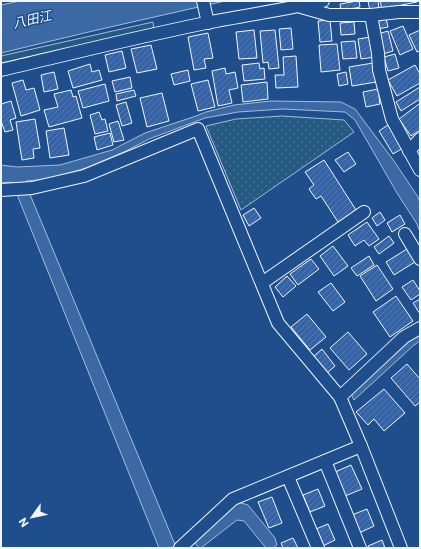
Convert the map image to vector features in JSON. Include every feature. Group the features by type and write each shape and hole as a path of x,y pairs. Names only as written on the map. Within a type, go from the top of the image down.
{"street":[{"path":"203,1 208,22"},
{"path":"1,70 208,22 322,1"},
{"path":"300,6 329,15 371,15 399,12 420,12"},
{"path":"371,15 378,53 379,70 392,119 420,170"},
{"path":"6,190 32,188 84,176 198,129 278,323 340,397 401,548"},
{"path":"409,151 420,139"},
{"path":"262,282 364,212"},
{"path":"405,234 420,259"},
{"path":"340,397 404,337 420,328"},
{"path":"180,548 233,499 361,446"},
{"path":"325,462 360,548"},
{"path":"288,477 318,548"}],"shaded area":[{"path":"153,22 154,30 1,63 1,56"},
{"path":"282,116 344,120 354,132 241,210 206,126 236,119"}],"water":[{"name":"八田江","path":"20,1 225,1 1,53 1,5"},
{"path":"271,101 341,102 355,109 394,161 418,197 420,203 420,232 417,224 397,193 355,120 345,112 283,109 238,112 205,118 149,139 126,151 86,168 48,179 26,181 29,192 176,547 159,548 12,182 1,183 1,165 17,167 60,165 112,150 145,133 206,112 234,105"},
{"path":"420,334 420,341 354,400 351,394 411,340"},
{"path":"238,502 248,505 275,538 277,545 273,548 266,548 244,521 237,520 199,548 194,542"}],"building":[{"path":"359,1 360,7 341,11 340,4"},
{"path":"368,1 378,1 379,9 370,11"},
{"path":"380,1 417,1 417,2 382,9"},
{"path":"386,18 388,27 378,29 376,21"},
{"path":"330,20 332,41 320,42 318,21"},
{"path":"354,22 355,34 341,35 340,23"},
{"path":"403,26 413,49 400,55 390,31"},
{"path":"291,28 293,49 281,50 279,29"},
{"path":"254,30 257,58 239,59 236,32"},
{"path":"275,30 279,68 269,69 268,62 263,63 260,31"},
{"path":"420,30 420,51 417,52 409,35"},
{"path":"388,31 393,51 383,54 378,34"},
{"path":"208,33 213,58 204,59 206,68 194,70 188,37"},
{"path":"371,37 375,57 361,59 358,39"},
{"path":"355,41 357,58 343,59 341,42"},
{"path":"337,44 340,70 321,72 319,45"},
{"path":"151,45 157,69 137,73 131,49"},
{"path":"122,51 126,68 109,72 105,55"},
{"path":"395,54 399,68 388,71 384,57"},
{"path":"296,56 298,87 276,88 275,75 284,75 283,57"},
{"path":"259,63 260,69 264,68 265,79 244,81 242,65"},
{"path":"373,63 376,82 352,86 349,67"},
{"path":"90,64 92,72 99,70 102,80 73,88 68,71"},
{"path":"415,65 420,74 420,83 397,96 388,80"},
{"path":"225,68 226,74 235,72 238,88 229,90 232,103 218,106 212,71"},
{"path":"188,70 190,81 174,85 171,74"},
{"path":"54,72 58,89 44,92 41,75"},
{"path":"346,72 348,84 339,86 337,74"},
{"path":"130,77 132,88 115,92 112,81"},
{"path":"23,80 26,90 34,88 40,110 21,116 12,83"},
{"path":"208,80 215,107 198,111 191,84"},
{"path":"267,82 268,99 243,102 241,85"},
{"path":"105,84 109,101 83,108 78,91"},
{"path":"420,87 420,99 401,111 396,102"},
{"path":"378,89 380,104 366,107 363,92"},
{"path":"71,90 73,97 76,96 82,118 49,127 44,110 58,107 54,94"},
{"path":"134,90 136,96 117,101 116,94"},
{"path":"162,93 169,121 147,127 140,98"},
{"path":"11,101 16,118 10,120 13,130 5,132 1,121 1,104"},
{"path":"126,102 132,123 122,126 116,105"},
{"path":"419,104 420,130 411,136 399,119"},
{"path":"99,112 102,120 105,119 108,131 95,134 90,115"},
{"path":"35,119 40,148 33,149 34,158 22,160 16,122"},
{"path":"118,121 124,140 114,142 109,124"},
{"path":"388,125 403,148 393,154 379,131"},
{"path":"64,128 69,155 50,158 46,131"},
{"path":"110,133 113,145 97,150 94,137"},
{"path":"348,152 356,164 344,172 335,160"},
{"path":"324,160 356,210 338,222 321,196 316,199 309,189 314,185 305,172"},
{"path":"254,208 261,218 249,226 243,215"},
{"path":"380,212 385,220 377,226 372,218"},
{"path":"400,215 405,224 392,232 387,223"},
{"path":"367,222 379,239 369,246 364,240 355,246 348,235"},
{"path":"389,236 394,243 379,254 374,247"},
{"path":"333,246 348,266 334,276 320,256"},
{"path":"407,249 415,262 394,275 386,262"},
{"path":"369,256 374,265 357,276 351,268"},
{"path":"311,259 319,269 298,285 290,274"},
{"path":"377,265 393,289 376,301 360,276"},
{"path":"287,276 296,286 283,297 275,287"},
{"path":"413,280 420,291 420,294 411,300 402,287"},
{"path":"331,283 345,302 333,311 318,292"},
{"path":"396,296 413,321 390,337 373,312"},
{"path":"420,299 420,314 413,303"},
{"path":"307,314 326,337 310,350 291,327"},
{"path":"348,332 367,354 349,370 330,348"},
{"path":"322,349 335,366 327,373 313,357"},
{"path":"407,364 420,379 420,402 415,406 391,378"},
{"path":"384,389 405,413 384,431 374,419 368,425 356,412"},
{"path":"351,465 362,489 345,496 335,472"},
{"path":"318,489 325,506 310,512 303,495"},
{"path":"272,497 282,523 269,528 258,502"},
{"path":"367,509 374,526 359,533 352,515"},
{"path":"328,524 335,540 323,546 316,529"},
{"path":"293,538 298,548 283,548 281,543"},
{"path":"382,540 385,548 369,548 368,546"}]}
